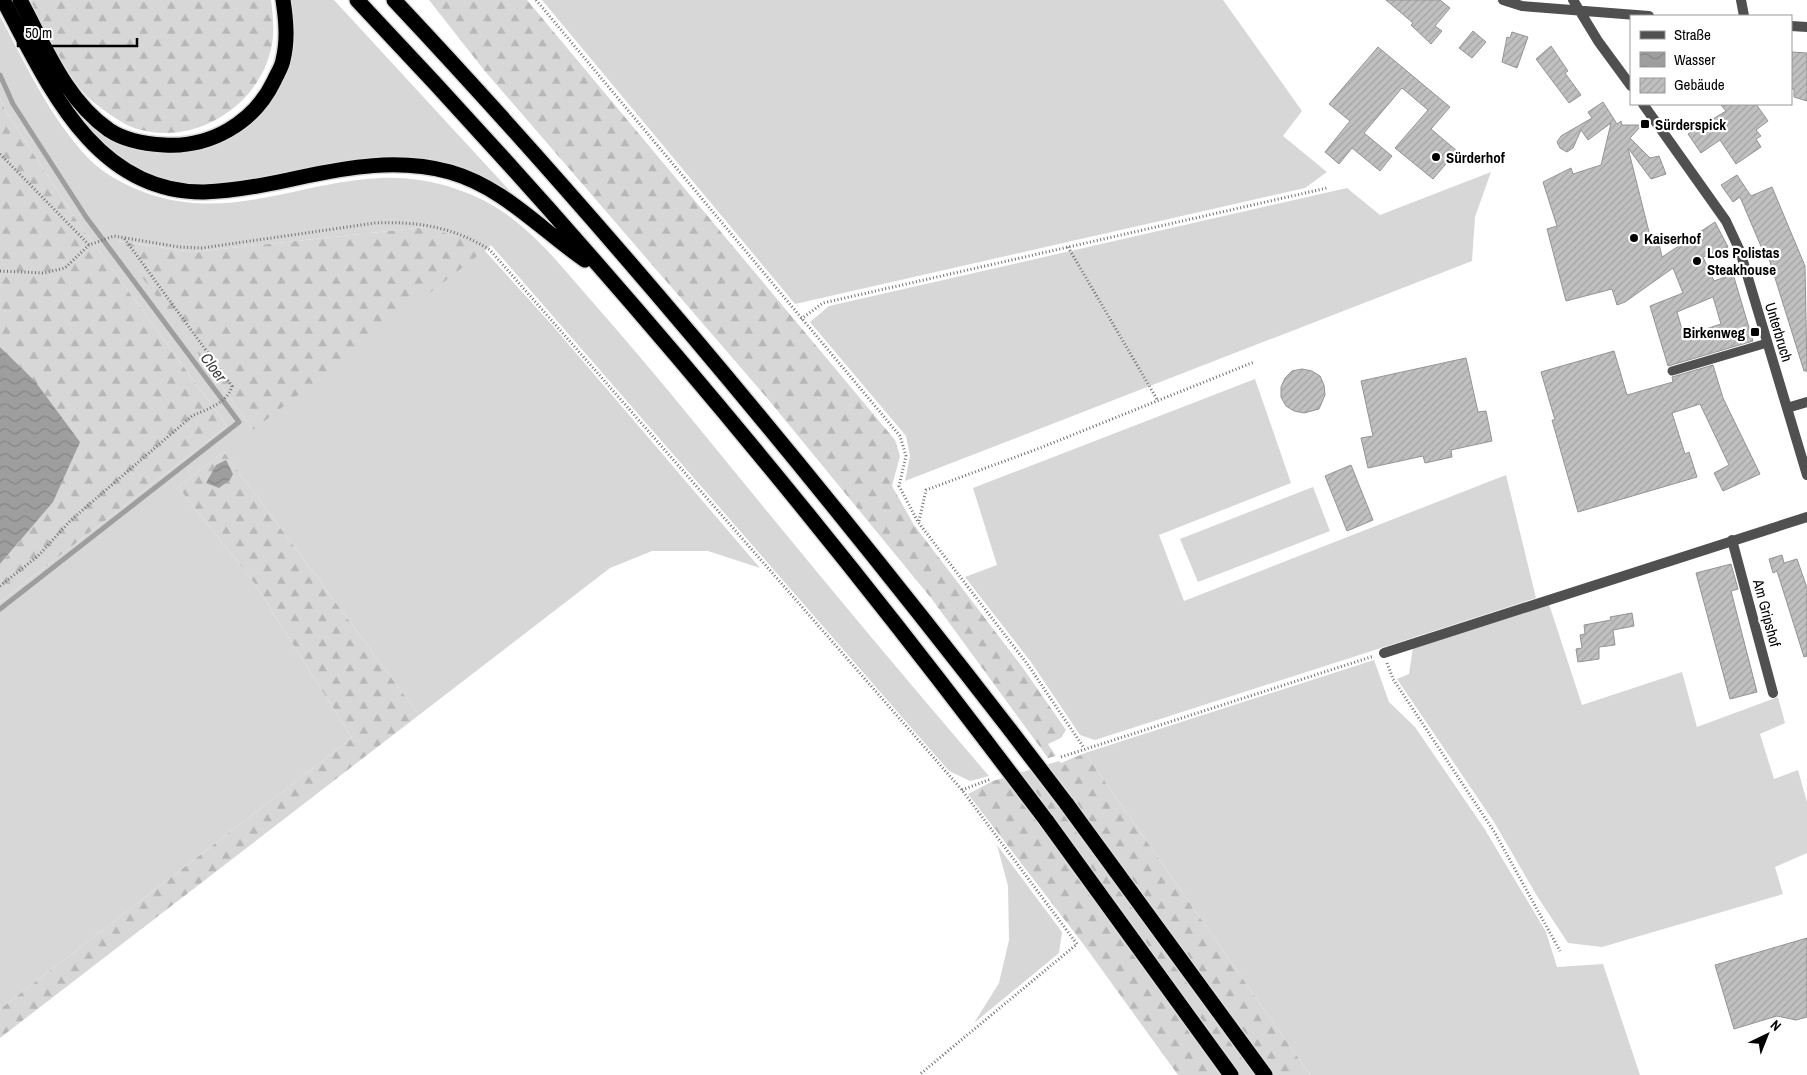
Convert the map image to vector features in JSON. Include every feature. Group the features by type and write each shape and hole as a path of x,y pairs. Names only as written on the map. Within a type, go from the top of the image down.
{"highway":[{"path":"3,0 54,96 73,123 101,153 130,173 164,186 202,192 249,188 341,169 382,164 415,165 451,173 488,188 524,212 560,243 603,272"},
{"path":"20,0 61,78 83,107 111,131 145,144 180,146 213,139 246,119 268,94 283,62 287,28 283,0"},
{"path":"357,0 523,180 689,371 820,529 910,641 1046,820 1231,1075"},
{"path":"394,0 552,172 727,374 931,626 1066,802 1265,1075"}],"street":[{"path":"1503,0 1522,6 1635,15"},
{"path":"1573,0 1630,85"},
{"path":"1741,0 1744,15"},
{"path":"1792,26 1807,27"},
{"name":"Unterbruch","path":"1644,105 1726,221 1740,251 1807,475"},
{"path":"1787,408 1807,402"},
{"path":"1384,653 1660,562 1807,517"},
{"name":"Am Gripshof","path":"1732,540 1773,694"}],"lane":[{"path":"1672,371 1767,343"}],"path":[{"path":"536,0 900,436 906,456 899,486 918,522 1028,665 1084,748"},
{"path":"0,154 89,245"},
{"path":"801,319 823,303 1327,188"},
{"path":"0,271 44,273 65,268 89,245 114,236 202,248 375,223 401,222 430,225 458,233 490,250 962,790 1077,944 919,1075"},
{"path":"0,586 38,556 71,520 192,416 214,406 230,394 232,386 124,238"},
{"path":"1068,247 1158,401"},
{"path":"918,522 926,490 1254,362"},
{"path":"1061,757 1084,748 1384,653 1393,679 1495,833 1560,951"},
{"path":"962,790 991,778"}],"green space":[{"path":"30,0 271,0 273,37 271,49 263,71 251,90 235,106 217,119 196,128 174,133 151,132 125,124 104,111 87,96 77,85 59,57"},
{"path":"290,0 334,0 510,191 510,195 453,167 205,186 172,182 152,177 126,163 103,144 73,111 76,109 108,136 210,145 289,63 294,30"},
{"path":"429,0 527,0 895,440 900,456 892,486 914,525 1023,668 1066,730 1061,738 1048,744 1056,756 1048,758 931,598 767,398 484,70"},
{"path":"542,0 1223,0 1302,111 1283,136 1327,172 1305,188 795,304"},
{"path":"0,16 29,72 62,126 75,143 101,169 141,191 172,200 203,203 232,202 350,181 396,178 441,184 470,194 497,208 535,238 629,344 840,600 989,776 970,781 949,771 491,245 485,251 552,325 760,568 708,551 652,551 610,568 419,715 224,452 178,487 255,584 352,738 0,1009 0,602 227,426 77,221 5,110 0,98","holes":["426,227 253,430 117,241 193,252"]},
{"path":"0,98 5,110 77,221 227,426 0,602 0,564 20,541 34,380 0,347"},
{"path":"1491,172 1475,217 1472,261 905,481 910,456 906,436 810,322 829,306 1347,188 1380,215"},
{"path":"426,227 467,240 485,250 253,430 116,241 193,252"},
{"path":"1255,379 1291,483 1159,535 1184,601 1506,475 1536,598 1095,740 1080,735 1031,662 965,577 997,565 973,488"},
{"path":"224,452 419,715 0,1038 0,1009 352,738 255,584 178,487"},
{"path":"1313,487 1330,531 1198,582 1180,539"},
{"path":"1549,604 1582,705 1682,672 1697,727 1778,697 1785,723 1760,734 1774,779 1798,770 1807,802 1807,853 1775,867 1783,894 1602,947 1568,943 1537,896 1494,822 1397,679 1409,674 1413,647"},
{"path":"1374,660 1389,702 1415,727 1484,828 1546,932 1557,967 1603,964 1640,1075 1310,1075 1085,753"},
{"path":"1085,753 1310,1075 1178,1075 1084,945 968,794 993,781 1059,761 1061,763"},
{"path":"997,845 1062,932 1059,953 974,1023 999,983 1009,940 1008,886"}],"water":[{"path":"0,347 34,380 80,442 53,502 0,564"},
{"path":"226,460 233,474 230,480 219,488 206,483 216,465"}],"building":[{"path":"1386,0 1440,0 1450,8 1435,26 1442,31 1431,44 1411,25 1413,23"},
{"path":"1473,31 1486,42 1472,58 1459,48"},
{"path":"1512,32 1528,37 1517,68 1502,62 1507,37 1510,38"},
{"path":"1551,46 1568,71 1565,73 1581,95 1569,103 1536,59"},
{"path":"1378,47 1450,107 1431,129 1457,151 1433,179 1395,148 1428,110 1402,88 1364,133 1392,156 1380,171 1352,148 1339,164 1325,152 1350,121 1329,104"},
{"path":"1792,52 1807,53 1807,101 1794,97 1794,89 1792,89"},
{"path":"1603,102 1617,124 1621,121 1622,125 1642,125 1630,138 1650,158 1659,156 1666,174 1651,179 1628,148 1650,236 1657,234 1662,257 1715,222 1728,247 1703,257 1714,281 1733,274 1753,341 1668,366 1650,306 1683,293 1673,268 1625,302 1617,305 1612,289 1566,301 1547,229 1557,226 1543,182 1571,168 1573,174 1601,165 1611,123 1588,140 1581,130 1573,148 1567,152 1560,148 1557,142 1561,136 1592,118 1588,112","holes":["1713,297 1721,324 1684,336 1677,312"]},
{"path":"1721,105 1757,105 1768,121 1756,130 1761,136 1756,139 1761,147 1736,164 1720,140 1701,153 1688,134 1726,111"},
{"path":"1737,175 1751,196 1772,187 1805,266 1807,371 1804,371 1766,249 1763,251 1740,197 1733,202 1721,185"},
{"path":"1614,351 1627,395 1673,382 1672,377 1713,365 1723,398 1760,474 1723,491 1714,473 1729,465 1700,404 1672,413 1685,454 1689,452 1697,477 1578,512 1552,420 1555,420 1541,372"},
{"path":"1466,358 1478,412 1486,411 1492,441 1451,450 1452,457 1425,463 1423,456 1368,468 1361,438 1373,436 1361,381"},
{"path":"1302,369 1312,371 1320,376 1324,385 1325,395 1319,409 1304,413 1294,411 1286,406 1281,397 1281,387 1285,378 1292,371"},
{"path":"1351,465 1373,520 1347,531 1325,476"},
{"path":"1782,555 1784,563 1797,559 1807,588 1807,656 1804,657 1777,571 1773,573 1769,559"},
{"path":"1731,564 1738,589 1731,591 1757,692 1730,699 1696,573"},
{"path":"1632,613 1634,626 1613,630 1615,645 1599,647 1599,659 1578,662 1576,649 1582,648 1580,635 1585,634 1584,625 1611,620 1610,617"},
{"path":"1807,938 1807,1017 1796,1020 1777,1016 1734,1029 1715,965"}],"waterway":[{"name":"Cloer","path":"0,75 13,104 86,217 239,422 0,609"}],"place":[{"name":"Sürderspick","path":"1645,124"},
{"name":"Sürderhof","path":"1436,157"},
{"name":"Kaiserhof","path":"1634,238"},
{"name":"Los Polistas Steakhouse","path":"1697,261"},
{"name":"Birkenweg","path":"1755,332"}]}
